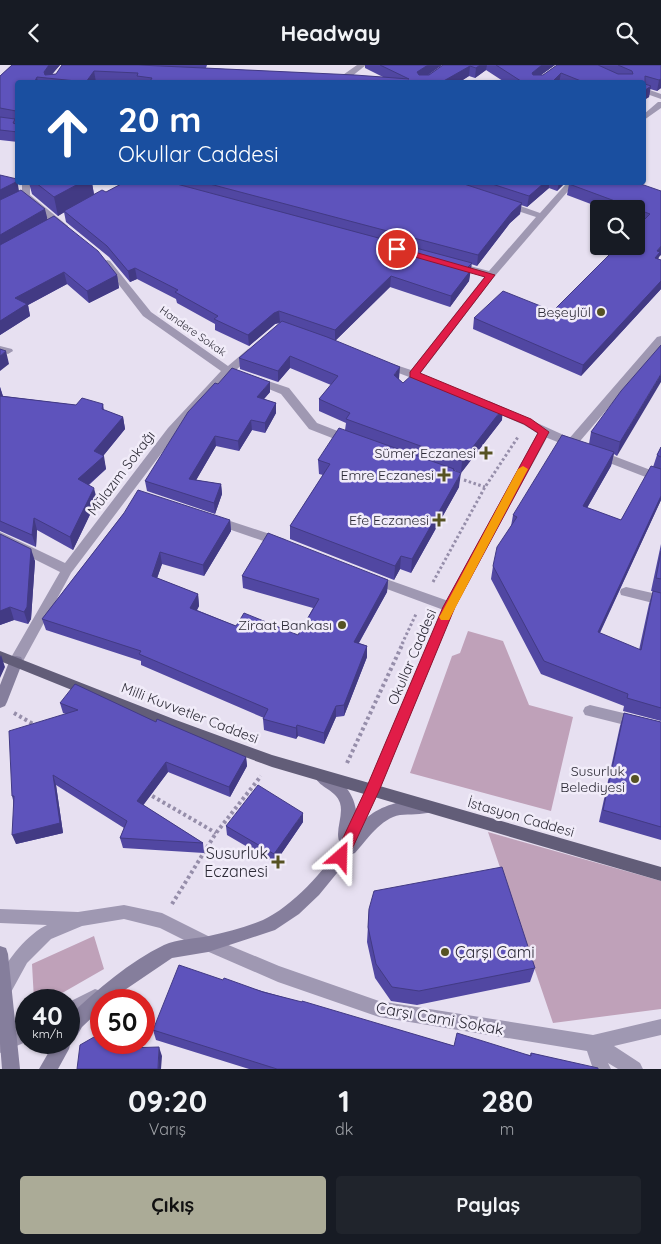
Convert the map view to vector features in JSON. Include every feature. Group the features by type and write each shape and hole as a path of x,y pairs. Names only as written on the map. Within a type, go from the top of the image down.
{"main road":[{"name":"Milli Kuvvetler Caddesi","path":"0,656 171,724 272,761 372,791"},
{"path":"4,706 16,661"},
{"path":"320,776 336,785 350,811 341,857"},
{"path":"341,857 372,791"},
{"name":"İstasyon Caddesi","path":"372,791 661,874"},
{"path":"111,989 170,951 208,944 269,925 293,909 314,890 375,820 395,809 426,807"},
{"path":"0,954 4,988 4,1044 11,1069"},
{"path":"80,1017 90,1008"},
{"path":"48,1069 57,1054"}],"street":[{"path":"342,80 338,79 362,65"},
{"path":"646,91 661,97"},
{"path":"646,116 661,104"},
{"path":"25,185 21,198 58,221 76,236"},
{"path":"414,375 491,275 569,185"},
{"path":"497,201 541,216"},
{"name":"Handere Sokak","path":"97,254 104,260 147,314 228,371 286,391 313,426 361,444"},
{"path":"443,262 491,275"},
{"path":"571,444 661,339"},
{"name":"Mülazım Sokağı","path":"16,661 67,570 132,493 172,431 228,371 258,346"},
{"path":"369,359 440,385"},
{"path":"475,400 528,422 544,432 571,444 661,479"},
{"name":"Okullar Caddesi","path":"372,791 449,607 544,432"},
{"path":"200,515 291,546"},
{"path":"0,537 67,570"},
{"path":"361,575 449,607"},
{"path":"626,592 661,600"},
{"path":"590,711 661,728"},
{"name":"Carşı Cami Sokak","path":"81,919 124,912 162,921 208,944 278,974 380,1009 593,1043"},
{"path":"0,916 81,919"},
{"path":"4,988 21,957 45,934 81,919"},
{"path":"593,1043 661,1027"},
{"path":"593,1043 602,1069"},
{"path":"593,1043 634,1069"}],"path":[{"path":"338,781 423,599 485,487 528,422"},
{"path":"464,480 485,487"},
{"path":"4,706 42,729"},
{"path":"162,921 216,833 272,761"},
{"path":"141,789 216,833"}],"shaded area":[{"path":"468,631 503,641 529,705 573,717 551,811 410,773 452,656 460,653"},
{"path":"488,832 661,881 661,1009 553,1023"},
{"path":"94,936 104,969 69,989 33,989 32,964"}],"building":[{"path":"12,65 49,65 44,72 45,75 56,74 62,65 139,65 409,79 380,65 428,65 417,72 419,75 429,75 443,65 480,65 476,68 470,66 445,80 151,80 152,78 137,76 138,73 94,71 87,80 37,77 36,80 15,80 15,111 0,108 0,76"},
{"path":"496,65 542,65 532,73 533,75 543,75 557,65 598,65 618,74 633,74 632,71 618,65 661,65 661,79 659,80 645,76 645,80 578,80 561,73 554,80 519,80"},
{"path":"0,117 15,119 13,123 15,124 15,132 0,130"},
{"path":"0,175 15,179 15,182 0,190"},
{"path":"39,185 76,185 54,197"},
{"path":"119,185 180,185 472,263 468,267 471,270 451,296 391,276 335,330 279,311 248,335 214,319 218,316 175,292 178,290 135,268 128,271 107,246 64,211 102,190 106,192"},
{"path":"214,185 467,185 522,203 512,212 478,255"},
{"path":"495,185 542,185 529,196"},
{"name":"Beşeylül","path":"572,185 644,185 661,191 661,246 657,251 660,252 655,258 661,260 661,281 583,365 474,318 503,291 553,311 609,255 645,255 645,219 650,214 645,212 645,200 612,200"},
{"path":"21,190 45,209 0,235 0,200"},
{"path":"54,216 98,251 117,275 87,291 64,272 15,298 27,304 0,321 0,245"},
{"path":"282,321 400,367 394,375 403,383 414,373 503,408 462,461 346,419 350,413 319,399 338,376 290,356 278,371 239,358"},
{"path":"661,345 661,374 620,442 591,432 621,391"},
{"path":"0,349 6,351 0,356"},
{"path":"232,368 270,382 257,397 276,403 265,423 251,420 238,441 215,436 189,479 221,484 214,503 145,481 188,412"},
{"path":"0,396 76,405 82,398 103,404 102,409 123,417 94,451 104,456 78,479 94,488 70,537 34,518 32,535 0,521"},
{"path":"339,428 461,473 412,559 401,556 395,566 290,526 330,464 318,460"},
{"path":"562,435 614,452 583,506 621,520 651,466 661,469 661,496 598,632 641,650 653,591 661,593 661,708 627,698 628,694 544,661 493,566 497,547 517,517 513,515"},
{"path":"661,447 661,457 657,455"},
{"path":"138,490 230,520 203,565 160,552 152,576 198,594 190,608 236,626 244,613 298,635 319,599 242,576 268,533 388,580 354,642 367,646 344,705 336,706 324,733 297,725 296,728 263,719 268,709 139,654 141,651 42,619 124,513"},
{"path":"0,534 31,549 27,607 24,612 10,607 0,611"},
{"path":"661,551 661,579 656,578"},
{"path":"75,684 156,722 157,719 246,757 229,787 166,762 137,801 203,843 120,838 127,821 53,775 60,823 12,835 14,796 12,796 9,731 78,710 60,703"},
{"name":"Susurluk Belediyesi","path":"624,713 661,722 661,827 603,810"},
{"path":"258,785 303,813 274,854 226,826"},
{"name":"Çarşı Cami","path":"502,867 535,968 419,991 392,987 376,964 368,927 369,909 374,891"},
{"path":"179,965 263,992 302,1001 454,1046 457,1033 531,1056 531,1053 598,1069 277,1069 155,1031 155,1025"},
{"path":"90,1039 90,1054 155,1054 155,1047 159,1047 158,1069 77,1069 80,1045"}],"slow traffic":[{"path":"445,617 523,469"}],"place":[{"name":"Beşeylül","path":"601,312"},
{"name":"Sümer Eczanesi","path":"486,453"},
{"name":"Emre Eczanesi","path":"444,475"},
{"name":"Efe Eczanesi","path":"439,520"},
{"name":"Ziraat Bankası","path":"342,625"},
{"name":"Susurluk Belediyesi","path":"635,779"},
{"name":"Susurluk Eczanesi","path":"278,862"},
{"name":"Çarşı Cami","path":"445,952"}],"route":[{"path":"341,857 372,791 449,607 544,432 528,422 414,375 491,275 397,249"}]}
